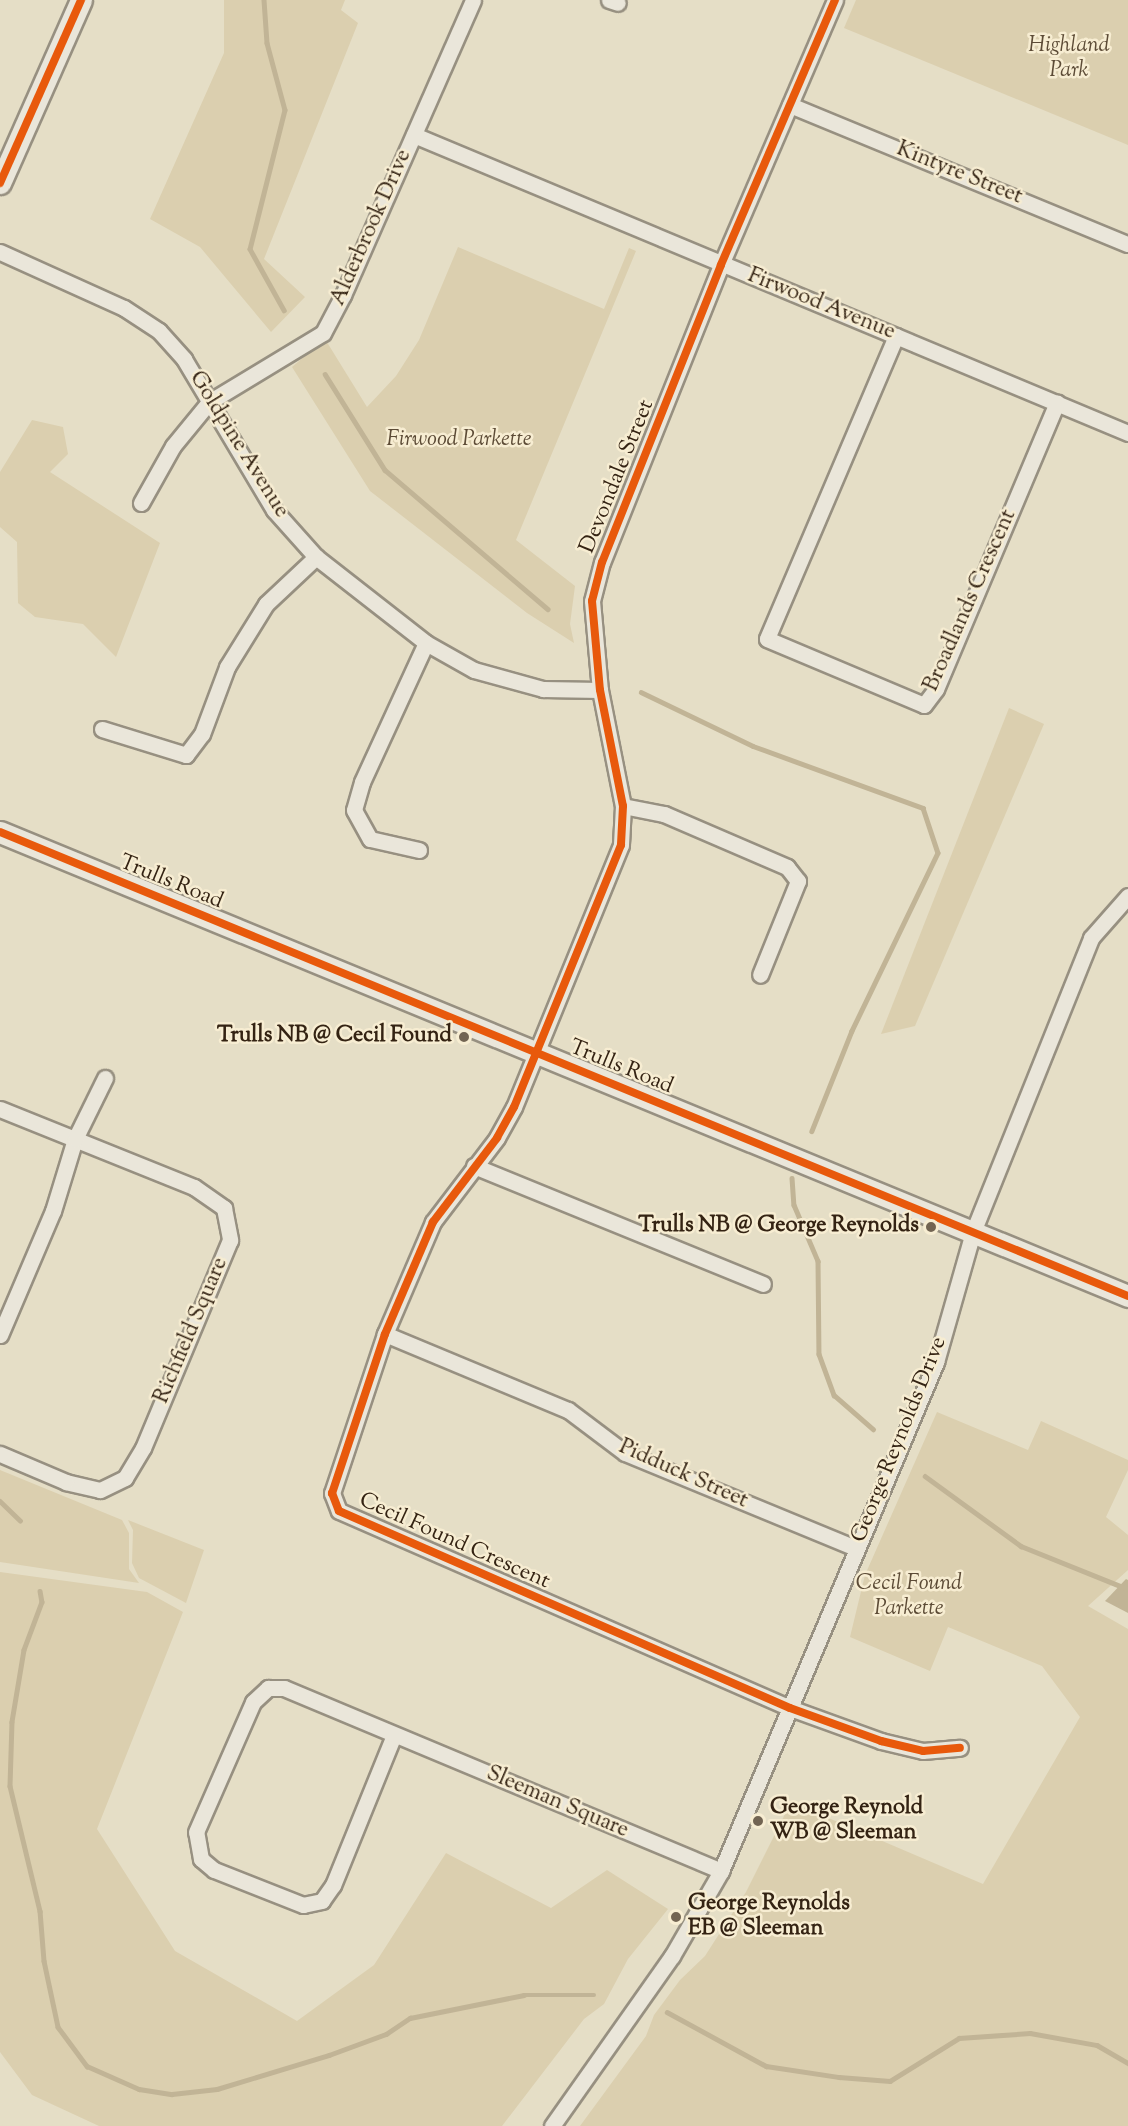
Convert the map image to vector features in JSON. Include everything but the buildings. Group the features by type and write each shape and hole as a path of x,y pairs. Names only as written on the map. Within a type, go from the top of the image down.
{"street":[{"path":"0,183 81,0"},
{"name":"Alderbrook Drive","path":"141,503 173,446 209,402 323,333 473,0"},
{"name":"Devondale Street","path":"536,1052 621,845 623,806 600,690 592,601 602,562 722,265 835,0"},
{"name":"Kintyre Street","path":"790,105 1128,244"},
{"name":"Firwood Avenue","path":"414,135 1128,433"},
{"name":"Goldpine Avenue","path":"0,252 124,309 159,331 184,359 274,510 316,556 426,643 474,669 543,689 600,690"},
{"name":"Broadlands Crescent","path":"896,336 767,639 924,705 936,689 1057,402"},
{"path":"102,729 186,755 202,734 226,667 266,604 316,556"},
{"path":"419,850 370,839 354,810 362,782 426,643"},
{"path":"623,806 674,818 787,867 798,880 760,975"},
{"name":"Trulls Road","path":"0,832 1128,1296"},
{"name":"George Reynolds Drive","path":"552,2126 672,1956 721,1871 936,1362 973,1233 1091,938 1128,896"},
{"name":"Cecil Found Crescent","path":"536,1052 497,1138 433,1222 385,1334 332,1493 339,1511 790,1708 881,1741 923,1751 960,1748"},
{"path":"0,1335 53,1211 75,1139 105,1078"},
{"name":"Richfield Square","path":"0,1109 194,1187 224,1208 230,1240 143,1448 125,1478 100,1490 66,1482 0,1454"},
{"path":"474,1166 763,1284"},
{"name":"Pidduck Street","path":"385,1334 568,1410 624,1453 856,1548"},
{"name":"Sleeman Square","path":"394,1735 333,1885 322,1901 303,1905 214,1870 201,1859 196,1832 253,1702 268,1688 284,1688 721,1871"}],"green space":[{"path":"224,0 345,0 341,10 358,23 264,259 305,297 271,332 200,247 150,219 224,53"},
{"name":"Highland Park","path":"856,0 1128,0 1128,145 844,28"},
{"name":"Firwood Parkette","path":"458,247 604,309 629,248 636,251 516,540 575,586 570,624 574,643 527,613 370,491 292,367 325,339 367,407 396,376 419,340"},
{"path":"32,420 63,427 68,454 50,472 160,543 116,657 83,624 35,617 18,603 17,542 0,527 0,472"},
{"path":"1009,708 1044,724 915,1026 881,1034"},
{"name":"Cecil Found Parkette","path":"937,1412 1028,1450 1041,1421 1128,1460 1128,1470 1106,1517 1128,1535 1128,1570 1088,1606 1128,1629 1128,2126 580,2126 646,2036 654,2015 680,1980 705,1956 746,1892 791,1802 983,1884 1080,1717 1042,1666 948,1627 930,1671 850,1637 865,1575"},
{"path":"0,1470 122,1520 129,1533 129,1569 139,1583 0,1562"},
{"path":"128,1520 204,1550 186,1603 139,1578 132,1563 133,1530"},
{"path":"0,1572 147,1592 183,1612 97,1829 175,1951 297,2021 374,1965 446,1853 551,1908 607,1870 668,1909 628,1959 604,2004 584,2019 502,2126 99,2126 32,2095 0,2052"}],"shaded area":[{"path":"1126,1579 1128,1580 1128,1613 1105,1601"}],"waterway":[{"path":"264,0 267,43 285,110 250,249 284,310"},
{"path":"325,374 385,470 548,609"},
{"path":"641,692 753,746 923,808 938,853 852,1031 812,1131"},
{"path":"792,1178 794,1205 818,1261 819,1354 834,1395 873,1429"},
{"path":"925,1476 1021,1546 1128,1589"},
{"path":"0,1501 20,1520"},
{"path":"40,1591 42,1602 24,1650 12,1722 10,1786 40,1911 44,1961 58,2027 87,2066 139,2089 172,2094 217,2089 329,2055 386,2034 410,2018 524,1995 594,1995"},
{"path":"667,2012 766,2066 839,2077 890,2081 959,2038 1030,2033 1097,2045 1128,2063"}],"cycle path":[{"path":"0,183 81,0"},
{"path":"835,0 721,265 602,562 592,601 600,690 623,806 621,845 514,1107 497,1138 433,1222 385,1334 332,1493 339,1511 790,1708 881,1741 923,1751 960,1748"},
{"path":"0,832 1128,1296"}],"place":[{"name":"Trulls NB @ Cecil Found","path":"464,1037"},
{"name":"Trulls NB @ George Reynolds","path":"931,1227"},
{"name":"George Reynold WB @ Sleeman","path":"758,1821"},
{"name":"George Reynolds EB @ Sleeman","path":"676,1917"}]}
